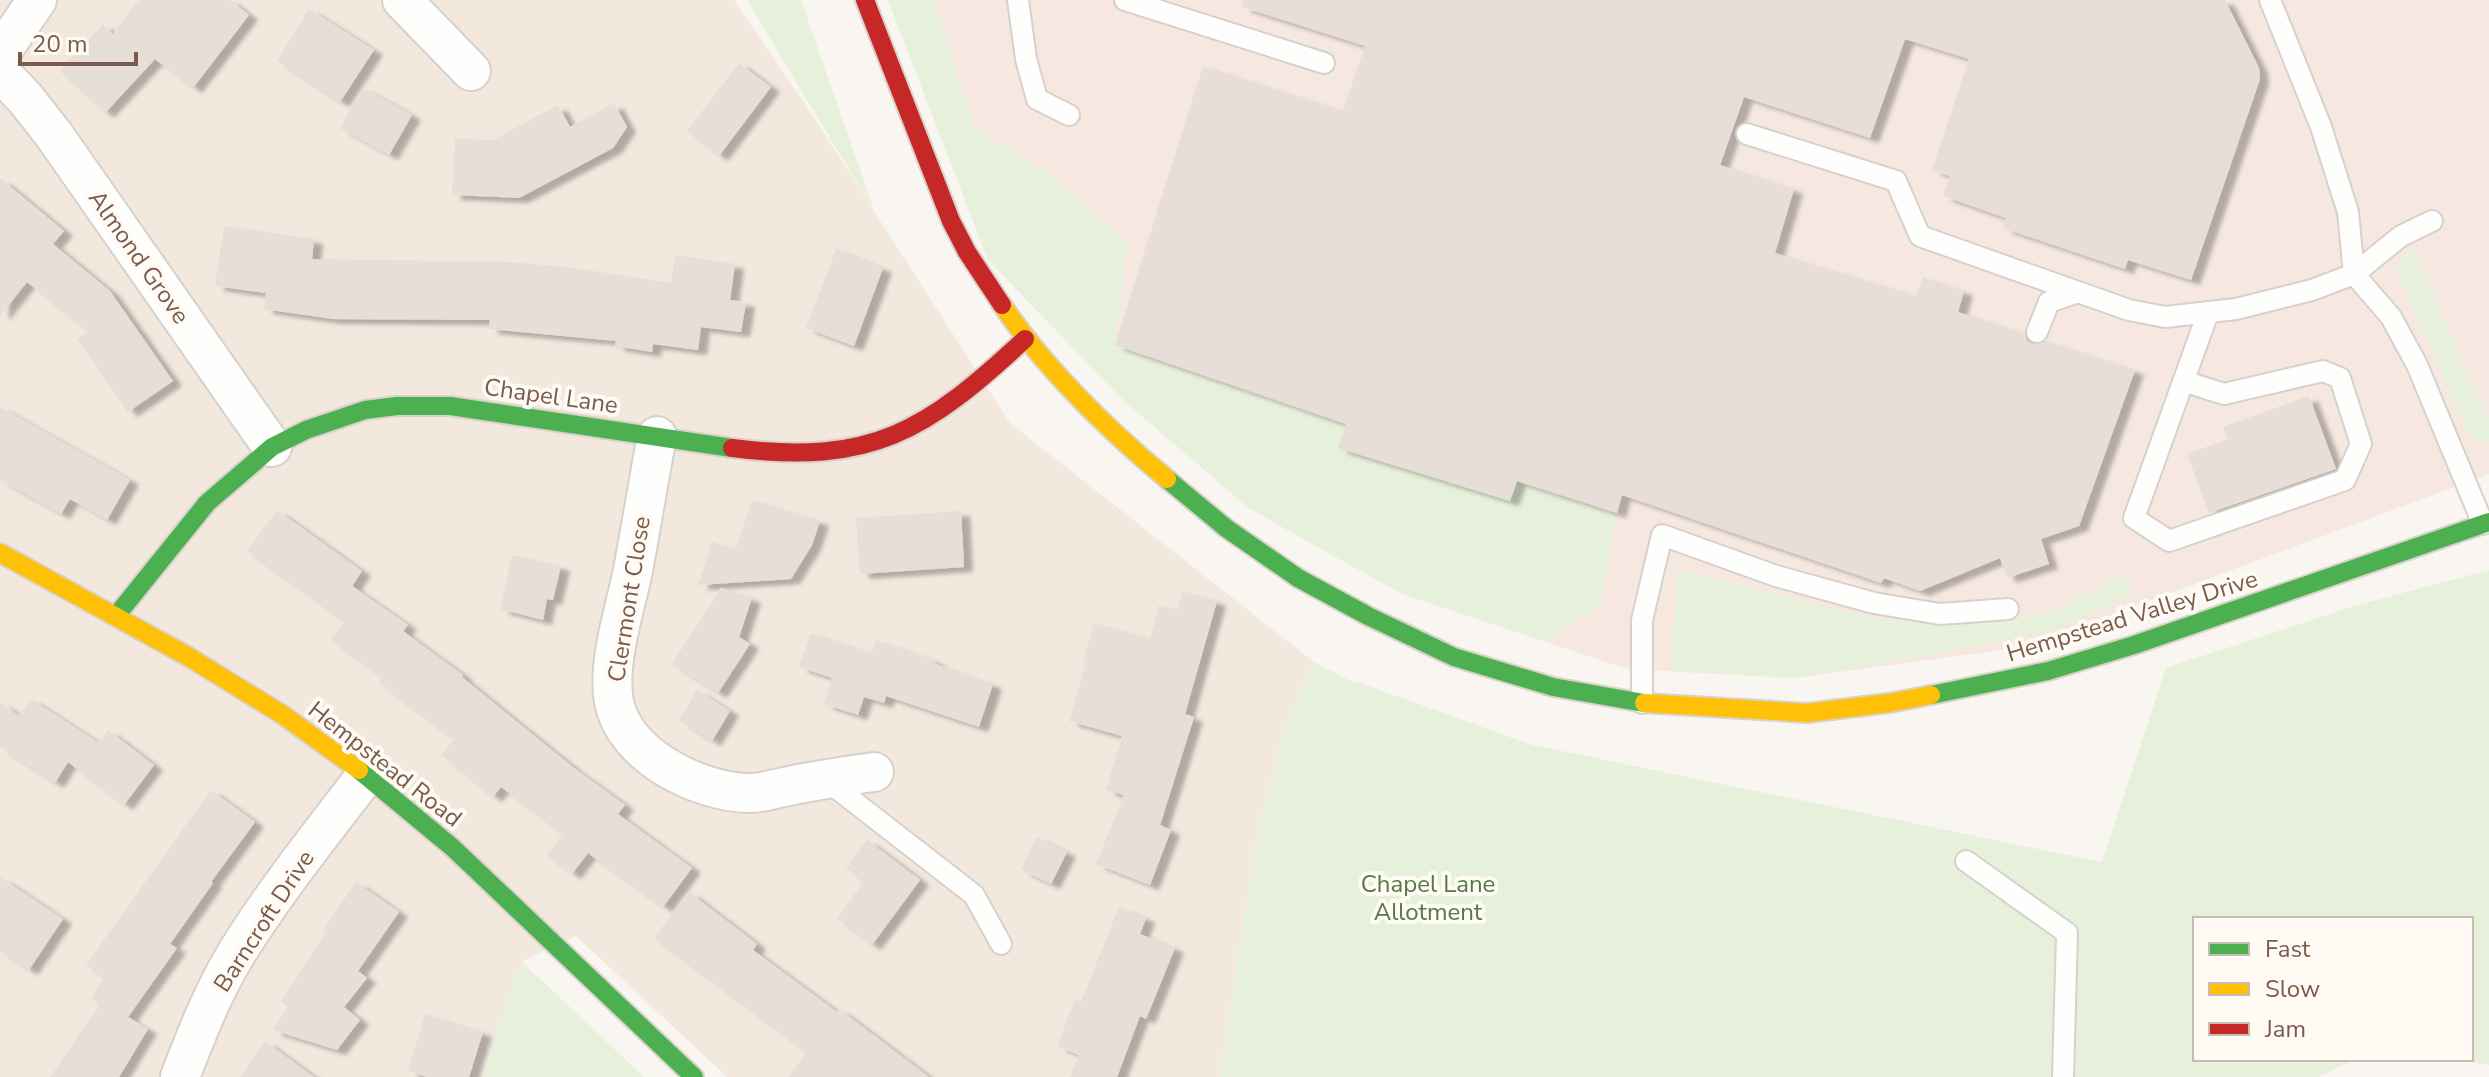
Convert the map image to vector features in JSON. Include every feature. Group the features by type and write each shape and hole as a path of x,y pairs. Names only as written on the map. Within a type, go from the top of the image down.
{"street":[{"path":"0,54 37,0"},
{"path":"402,0 471,71"},
{"name":"Hempstead Valley Drive","path":"865,0 951,221 967,252 1025,339 1117,437 1226,528 1298,578 1454,657 1553,687 1642,703 1807,713 1889,703 2048,671 2134,645 2486,523"},
{"name":"Almond Grove","path":"0,72 54,135 272,447"},
{"name":"Chapel Lane","path":"116,616 207,503 272,447 341,417 397,406 450,406 761,452 815,452 872,444 899,434 931,416 987,374 1025,339"},
{"name":"Clermont Close","path":"657,436 616,650 614,702 624,725 640,748 655,760 701,784 749,793 874,772"},
{"name":"Hempstead Road","path":"0,553 116,616 283,715 366,775 453,848 694,1077"},
{"name":"Barncroft Drive","path":"180,1077 214,996 235,956 270,903 366,775"}],"lane":[{"path":"1018,0 1026,59 1037,99 1069,115"},
{"path":"1125,0 1324,63"},
{"path":"2270,0 2321,127 2348,212 2354,274 2391,317 2417,365 2486,523"},
{"path":"1747,134 1896,181 1920,236 2129,310 2165,317 2236,309 2312,290 2354,274 2401,236 2432,221"},
{"path":"2037,332 2049,302 2078,292"},
{"path":"2183,381 2224,394 2323,371 2340,378 2361,444 2345,480 2169,541 2134,518 2183,381 2208,313"},
{"path":"1642,703 1642,620 1662,535 1776,576 1874,603 1940,614 2008,609"},
{"path":"825,779 974,895 1001,944"},
{"path":"1966,861 2067,933 2063,1077"}],"shaded area":[{"path":"0,0 734,0 811,113 1010,423 1314,662 1287,720 1256,840 1220,1077 727,1077 576,936 521,962 483,1077 0,1077"},
{"path":"934,0 2489,0 2489,474 2025,647 1794,678 1627,669 1400,593 1158,397 1042,265 975,129"}],"green space":[{"path":"747,0 801,0 875,213"},
{"path":"888,0 934,0 975,129 1048,172 1128,243 1115,345 1346,424 1339,448 1517,481 1617,513 1601,606 1543,641 1400,593 1250,509 1123,400 988,260"},
{"path":"2413,247 2485,415 2489,417 2489,443 2470,438 2395,268"},
{"path":"1678,570 1876,619 1951,626 1992,623 2053,611 2128,574 2132,595 2053,631 1794,678 1670,671"},
{"name":"Chapel Lane Allotment","path":"2489,570 2489,1065 2466,1061 2473,1061 2473,917 2193,917 2193,1061 2351,1061 2319,1077 1220,1077 1256,840 1287,720 1314,662 1353,682 1532,745 2102,862 2166,668 2354,606"},
{"path":"521,961 644,1077 483,1077"}],"building":[{"path":"139,0 230,0 249,15 193,88 155,59 105,113 60,71 103,24 113,34"},
{"path":"1243,0 2225,0 2259,68 2260,79 2191,280 2128,260 2125,269 2003,228 2006,218 1943,196 1950,176 1932,170 1969,59 1905,39 1870,138 1744,97 1720,165 1794,189 1775,253 1916,296 1923,277 1964,291 1958,312 2024,334 2027,341 2033,344 2040,345 2046,341 2135,370 2079,526 2041,539 2049,564 2007,578 2000,558 1920,591 1884,578 1881,583 1622,495 1617,513 1517,481 1510,501 1338,448 1346,424 1115,345 1203,66 1343,111 1365,46 1242,7"},
{"path":"309,9 374,50 340,102 277,61"},
{"path":"739,63 771,87 719,156 687,131"},
{"path":"363,88 412,115 389,155 340,128"},
{"path":"614,103 627,127 613,148 519,198 452,195 455,139 493,140 558,105 570,127"},
{"path":"0,178 64,231 53,244 110,291 173,381 128,412 77,339 88,332 27,282 0,316"},
{"path":"224,226 314,239 312,259 508,262 566,267 671,283 675,255 735,264 730,300 746,302 741,332 701,327 698,350 653,344 652,352 615,346 616,341 489,329 490,320 333,319 264,309 266,293 215,286"},
{"path":"836,249 883,268 854,346 806,328"},
{"path":"2309,396 2336,469 2209,513 2187,454 2228,439 2223,427"},
{"path":"0,407 130,480 107,520 70,499 61,514 0,480"},
{"path":"752,500 820,521 812,545 791,579 698,585 712,542 736,549"},
{"path":"277,510 362,571 352,586 408,625 403,631 625,805 618,814 692,868 663,907 588,853 572,874 547,855 563,834 501,787 493,797 441,755 454,739 378,682 382,676 331,640 345,621 247,551"},
{"path":"961,511 964,567 860,574 856,518"},
{"path":"512,555 561,566 553,600 547,599 543,620 500,609"},
{"path":"721,588 752,598 739,637 750,644 718,693 672,664"},
{"path":"1182,591 1217,601 1185,714 1194,717 1160,825 1171,830 1150,885 1096,864 1124,795 1106,790 1122,736 1069,721 1094,623 1150,639 1159,605 1177,610"},
{"path":"811,633 871,654 876,640 993,684 979,727 886,696 884,703 864,697 858,715 824,704 832,678 799,667"},
{"path":"697,690 730,711 712,741 679,720"},
{"path":"31,699 99,743 108,730 154,765 124,805 68,762 55,783 0,747 0,702 19,716"},
{"path":"211,790 255,822 170,944 177,948 128,1017 148,1029 119,1077 50,1077 100,1004 91,999 104,978 86,965"},
{"path":"1036,837 1067,852 1051,884 1021,870"},
{"path":"867,840 920,880 872,945 837,919 864,881 846,868"},
{"path":"0,877 63,919 29,970 0,951"},
{"path":"356,882 399,912 358,971 367,978 344,1007 360,1020 337,1050 272,1030 288,1007 281,1001"},
{"path":"689,892 757,944 753,950 837,1012 839,1009 929,1077 788,1077 807,1052 654,938"},
{"path":"1119,907 1146,918 1140,934 1175,948 1146,1019 1140,1016 1117,1077 1070,1077 1079,1055 1057,1046 1075,1000 1081,1002"},
{"path":"425,1014 483,1032 469,1077 427,1077 408,1071"},
{"path":"265,1041 314,1077 240,1077"}],"traffic: fast":[{"path":"116,616 207,503 272,447 306,430 365,410 397,406 450,406 732,448"},
{"path":"1167,479 1226,528 1298,578 1454,657 1553,687 1644,703"},
{"path":"1931,695 2048,671 2134,645 2489,522"},
{"path":"359,770 453,848 694,1077"}],"traffic: slow":[{"path":"1002,305 1038,353 1078,398 1167,479"},
{"path":"0,553 189,657 283,715 359,770"},
{"path":"1644,703 1807,713 1931,695"}],"traffic: jam":[{"path":"865,0 951,221 967,252 1002,305"},
{"path":"732,448 823,452 860,446 894,435 926,419 957,397 1025,339"}]}
